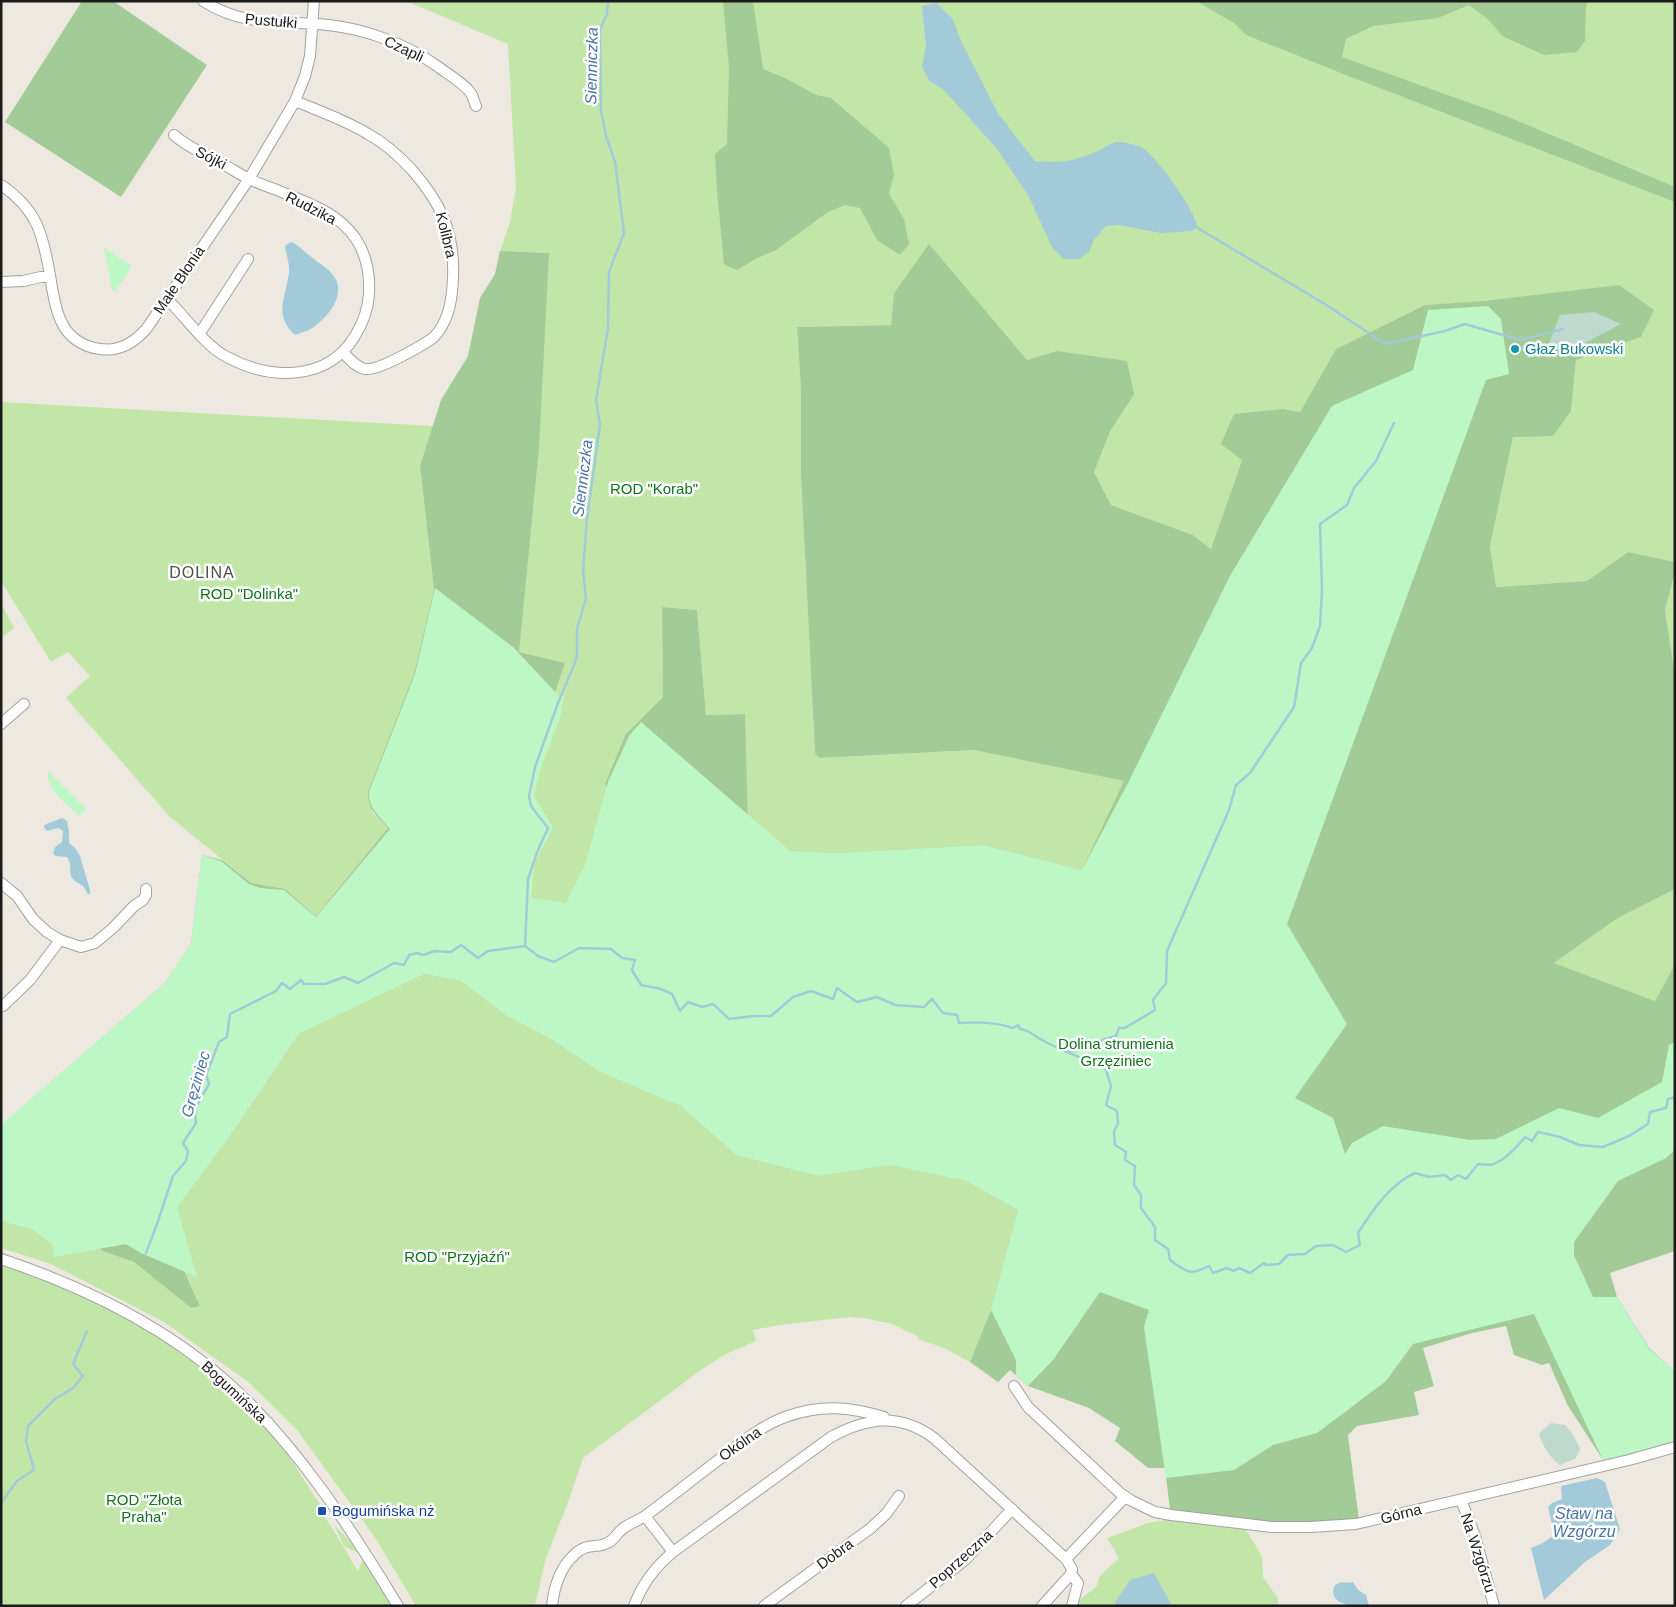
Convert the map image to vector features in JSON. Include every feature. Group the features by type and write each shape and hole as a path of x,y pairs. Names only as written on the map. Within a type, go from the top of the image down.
{"street":[{"name":"Pustułki","path":"203,1 231,16 249,20 313,24"},
{"name":"Małe Błonia","path":"1,185 17,197 32,214 42,238 57,309 64,327 80,342 94,348 110,350 135,340 166,300 249,179 294,101 308,65 312,45 314,1"},
{"name":"Czapli","path":"313,24 349,28 365,32 408,50 433,63 458,81 470,92 476,106"},
{"name":"Kolibra","path":"294,101 367,133 394,152 431,192 445,218 452,247 454,267 451,306 439,332 433,338 387,364 375,368 358,366 343,352"},
{"name":"Sójki","path":"174,135 184,144 249,179"},
{"name":"Rudzika","path":"166,300 173,304 213,348 225,357 264,371 304,372 324,365 343,352 351,342 364,320 369,298 366,261 356,240 335,217 249,179"},
{"path":"200,333 248,259"},
{"path":"1,282 23,281 50,274"},
{"path":"1,724 24,704"},
{"path":"1,883 16,896 39,925 60,940 76,946 86,946 101,939 134,906 143,900 146,895 146,889"},
{"path":"17,1008 6,1003 30,980 60,940"},
{"name":"Bogumińska","path":"1,1259 69,1285 132,1315 168,1337 227,1382 262,1417 306,1470 366,1554 398,1606"},
{"name":"Górna","path":"1014,1386 1028,1407 1125,1497 1155,1512 1254,1526 1310,1528 1356,1524 1629,1460 1675,1447"},
{"name":"Okólna","path":"552,1606 554,1591 559,1577 573,1556 587,1546 607,1544 626,1526 644,1516 753,1434 781,1419 810,1410 836,1408 864,1411 913,1426 934,1438 1066,1559"},
{"name":"Okólna","path":"634,1606 646,1581 672,1552 831,1437 861,1424 879,1420 894,1420"},
{"name":"Dobra","path":"764,1606 871,1528 886,1514 899,1496"},
{"path":"1042,1606 1071,1574 1072,1569 1066,1559 1125,1497"},
{"name":"Na Wzgórzu","path":"1461,1500 1475,1536 1494,1606"},
{"name":"Poprzeczna","path":"906,1606 965,1560 1012,1509"},
{"path":"644,1516 672,1552"},
{"path":"1071,1574 1078,1584 1072,1606"}],"green space":[{"path":"82,1 113,1 207,65 121,197 5,122"},
{"name":"ROD \"Korab\"","path":"406,1 1675,1 1675,562 1628,552 1587,581 1496,587 1490,546 1513,437 1571,411 1576,360 1641,337 1485,302 1425,305 1336,349 1300,412 1283,409 1242,460 1211,549 1193,535 1111,505 1094,472 1110,432 1134,394 1058,351 1027,360 929,245 894,293 891,325 797,327 801,389 801,476 815,753 819,758 974,750 1125,781 1082,871 983,845 838,853 790,851 735,888 745,714 706,715 697,610 662,607 663,697 626,734 615,799 573,904 530,897 520,882 541,735 565,663 519,652 549,253 500,251 510,222 516,187 508,44"},
{"path":"723,1 753,1 763,69 785,78 816,95 831,98 889,148 894,174 889,194 904,219 909,244 900,255 877,240 860,208 845,205 828,212 776,250 757,258 737,270 724,264 715,154 727,144 729,68"},
{"path":"1196,1 1588,1 1586,7 1585,41 1577,52 1544,55 1502,36 1490,21 1469,5 1438,18 1373,26 1346,39 1342,57 1506,116 1675,187 1675,202 1246,35 1234,23"},
{"path":"929,244 1027,360 1057,351 1127,361 1134,394 1110,432 1094,472 1111,505 1193,535 1211,549 1242,460 1221,444 1234,414 1283,409 1300,412 1336,349 1425,305 1485,301 1619,285 1654,310 1641,337 1576,360 1571,411 1553,436 1513,437 1490,546 1496,587 1587,581 1628,552 1675,562 1675,572 1665,610 1675,676 1675,889 1618,918 1554,963 1655,1001 1675,964 1675,1251 1610,1273 1617,1297 1649,1348 1673,1370 1675,1375 1675,1442 1603,1460 1567,1404 1549,1363 1542,1365 1514,1355 1506,1326 1472,1333 1423,1348 1434,1386 1414,1392 1419,1415 1357,1426 1348,1435 1359,1520 1322,1523 1244,1521 1170,1510 1165,1468 1148,1468 1115,1441 1120,1428 1089,1408 1028,1386 1010,1370 998,1382 970,1362 991,1310 1018,1210 966,1181 890,1165 818,1176 736,1155 681,1106 600,1072 551,1039 507,1016 461,981 423,974 316,988 224,1144 177,1208 174,1248 200,1306 191,1308 134,1262 105,1252 41,1211 29,1101 165,983 191,944 202,855 222,860 251,883 285,889 316,916 388,828 371,808 368,792 414,674 434,589 420,466 441,400 468,356 480,298 495,274 500,251 549,253 539,448 519,652 565,663 541,735 520,882 531,897 573,904 615,799 605,784 626,734 663,697 662,607 697,610 706,715 745,714 748,826 790,851 838,853 983,845 1082,870 1124,781 974,750 819,758 815,753 801,476 801,389 797,327 891,325 894,293"},
{"path":"104,248 132,266 115,292 112,290"},
{"name":"Dolina strumienia Grzęziniec","path":"1488,306 1501,319 1509,374 1486,380 1287,924 1347,1024 1295,1098 1333,1118 1345,1154 1352,1143 1383,1126 1470,1140 1496,1139 1559,1108 1598,1118 1662,1082 1669,1045 1675,1042 1675,1150 1666,1158 1618,1181 1574,1242 1574,1255 1593,1297 1617,1297 1649,1349 1673,1370 1675,1375 1675,1442 1603,1460 1534,1314 1413,1344 1386,1381 1317,1433 1273,1445 1234,1470 1166,1478 1144,1327 1149,1310 1100,1292 1053,1360 1028,1386 1016,1375 1016,1360 991,1310 1018,1210 966,1181 890,1165 818,1176 736,1155 681,1106 600,1072 551,1039 507,1016 461,981 424,974 298,1034 224,1144 177,1208 197,1277 141,1253 126,1244 54,1257 52,1244 32,1229 1,1221 1,1125 165,983 191,944 202,855 221,861 249,884 260,888 284,890 316,917 390,829 373,808 369,792 415,674 435,588 513,647 559,696 564,696 560,718 540,771 534,796 553,828 535,862 531,897 566,903 585,865 608,782 629,736 641,722 790,851 838,853 983,845 1082,870 1129,781 1230,576 1332,406 1413,370 1428,310"},
{"path":"1594,312 1621,324 1585,343 1562,351 1548,346 1560,315"},
{"name":"ROD \"Dolinka\"","path":"1,402 434,426 420,466 434,589 414,674 372,812 388,828 316,916 285,889 251,883 169,816 66,698 90,676 68,652 51,662 1,581"},
{"path":"1675,572 1675,676 1665,610"},
{"path":"1,603 14,628 1,638"},
{"path":"48,771 86,809 79,816 54,790 48,778"},
{"path":"1675,889 1675,964 1655,1001 1554,963 1618,918"},
{"name":"ROD \"Przyjaźń\"","path":"424,974 461,981 507,1016 551,1039 600,1072 681,1106 736,1155 818,1176 890,1165 966,1181 1018,1210 991,1310 970,1362 944,1348 918,1339 919,1337 892,1324 864,1318 850,1317 753,1330 756,1341 726,1354 701,1370 583,1458 545,1561 535,1606 416,1606 374,1536 297,1430 247,1381 164,1322 51,1264 1,1248 1,1125 105,1252 134,1262 191,1308 200,1305 174,1248 177,1208 224,1144 298,1034 288,1017"},
{"name":"ROD \"Złota Praha\"","path":"1,1263 73,1292 108,1308 142,1327 205,1371 234,1396 284,1450 320,1504 317,1506 358,1571 363,1559 393,1606 1,1606"},
{"path":"1551,1423 1565,1425 1574,1436 1580,1449 1576,1458 1560,1465 1550,1455 1539,1434"},
{"path":"1171,1519 1246,1530 1262,1556 1263,1577 1277,1597 1279,1606 1077,1606 1078,1601 1097,1586 1099,1577 1119,1558 1107,1538 1148,1523"},
{"path":"334,1525 355,1546 360,1554 344,1546"}],"water":[{"path":"936,3 952,18 963,45 999,115 1035,161 1060,162 1075,159 1116,142 1141,147 1156,161 1188,205 1197,224 1193,231 1161,233 1119,225 1106,226 1094,240 1089,252 1079,259 1064,259 1052,247 1028,195 997,149 944,90 929,81 922,67 926,46 922,6"},
{"path":"291,242 329,270 337,282 338,289 335,303 326,316 309,330 295,335 288,328 283,313 289,270 285,246"},
{"path":"62,818 67,821 69,843 80,856 90,895 82,885 72,878 70,863 67,857 53,854 55,847 62,842 63,831 58,828 47,831 44,825"},
{"name":"Staw na Wzgórzu","path":"1597,1478 1605,1482 1620,1529 1610,1545 1585,1562 1544,1600 1531,1548 1553,1536 1548,1507 1562,1499 1561,1486"},
{"path":"1154,1573 1172,1606 1115,1606 1116,1601 1130,1580"},
{"path":"1353,1582 1358,1590 1366,1595 1369,1606 1341,1603 1334,1596 1333,1591 1336,1585"}],"waterway":[{"name":"Sienniczka","path":"525,946 528,879 548,828 531,806 529,796 535,767 577,655 577,629 586,598 583,570 587,518 600,425 596,400 608,328 609,272 624,233 615,162 606,136 601,111 600,30 607,14 608,1"},
{"path":"1196,227 1328,306 1385,344 1445,331 1465,324 1520,340 1563,329"},
{"path":"1066,1052 1085,1050 1102,1040 1116,1036 1119,1028 1125,1028 1155,1010 1153,1000 1166,983 1167,951 1229,810 1236,785 1250,773 1294,707 1301,663 1312,648 1320,626 1322,590 1320,524 1347,505 1354,488 1376,461 1394,423"},
{"name":"Gręziniec","path":"146,1253 173,1176 186,1161 188,1151 183,1143 196,1123 195,1109 209,1084 206,1075 219,1042 227,1037 230,1014 276,991 282,983 290,989 301,980 304,984 325,984 344,977 358,983 394,963 404,965 409,955 417,953 423,955 435,951 451,952 461,945 478,958 488,951 525,946 538,956 554,962 579,948 611,949 622,958 635,960 632,970 641,985 661,989 672,994 680,1011 688,1002 702,1007 713,1004 729,1019 771,1016 793,997 811,991 833,999 837,988 857,1002 877,997 895,1005 924,1007 932,999 943,1013 957,1015 959,1023 986,1023 1013,1028 1018,1025 1020,1029 1057,1048 1105,1067 1111,1086 1106,1105 1117,1111 1118,1124 1114,1131 1115,1145 1126,1152 1125,1160 1135,1166 1134,1185 1141,1195 1141,1208 1155,1227 1155,1240 1168,1249 1170,1260 1185,1270 1192,1272 1209,1266 1213,1273 1227,1268 1234,1271 1239,1268 1250,1273 1264,1263 1266,1265 1279,1264 1288,1255 1305,1254 1316,1246 1333,1245 1346,1252 1360,1245 1358,1233 1382,1199 1398,1184 1415,1173 1429,1177 1445,1175 1451,1180 1458,1175 1466,1179 1478,1164 1490,1165 1500,1161 1525,1137 1532,1141 1538,1132 1560,1137 1579,1145 1603,1147 1629,1136 1648,1124 1650,1112 1666,1108 1668,1099 1675,1097"},
{"name":"Gręziniec","path":"1,1503 17,1481 34,1470 26,1441 28,1426 55,1399 73,1388 83,1376 73,1364 87,1331"}],"place":[{"name":"Głaz Bukowski","path":"1515,349"},
{"name":"Bogumińska nż","path":"322,1511"}],"district":[{"name":"DOLINA","path":"202,572"}]}
